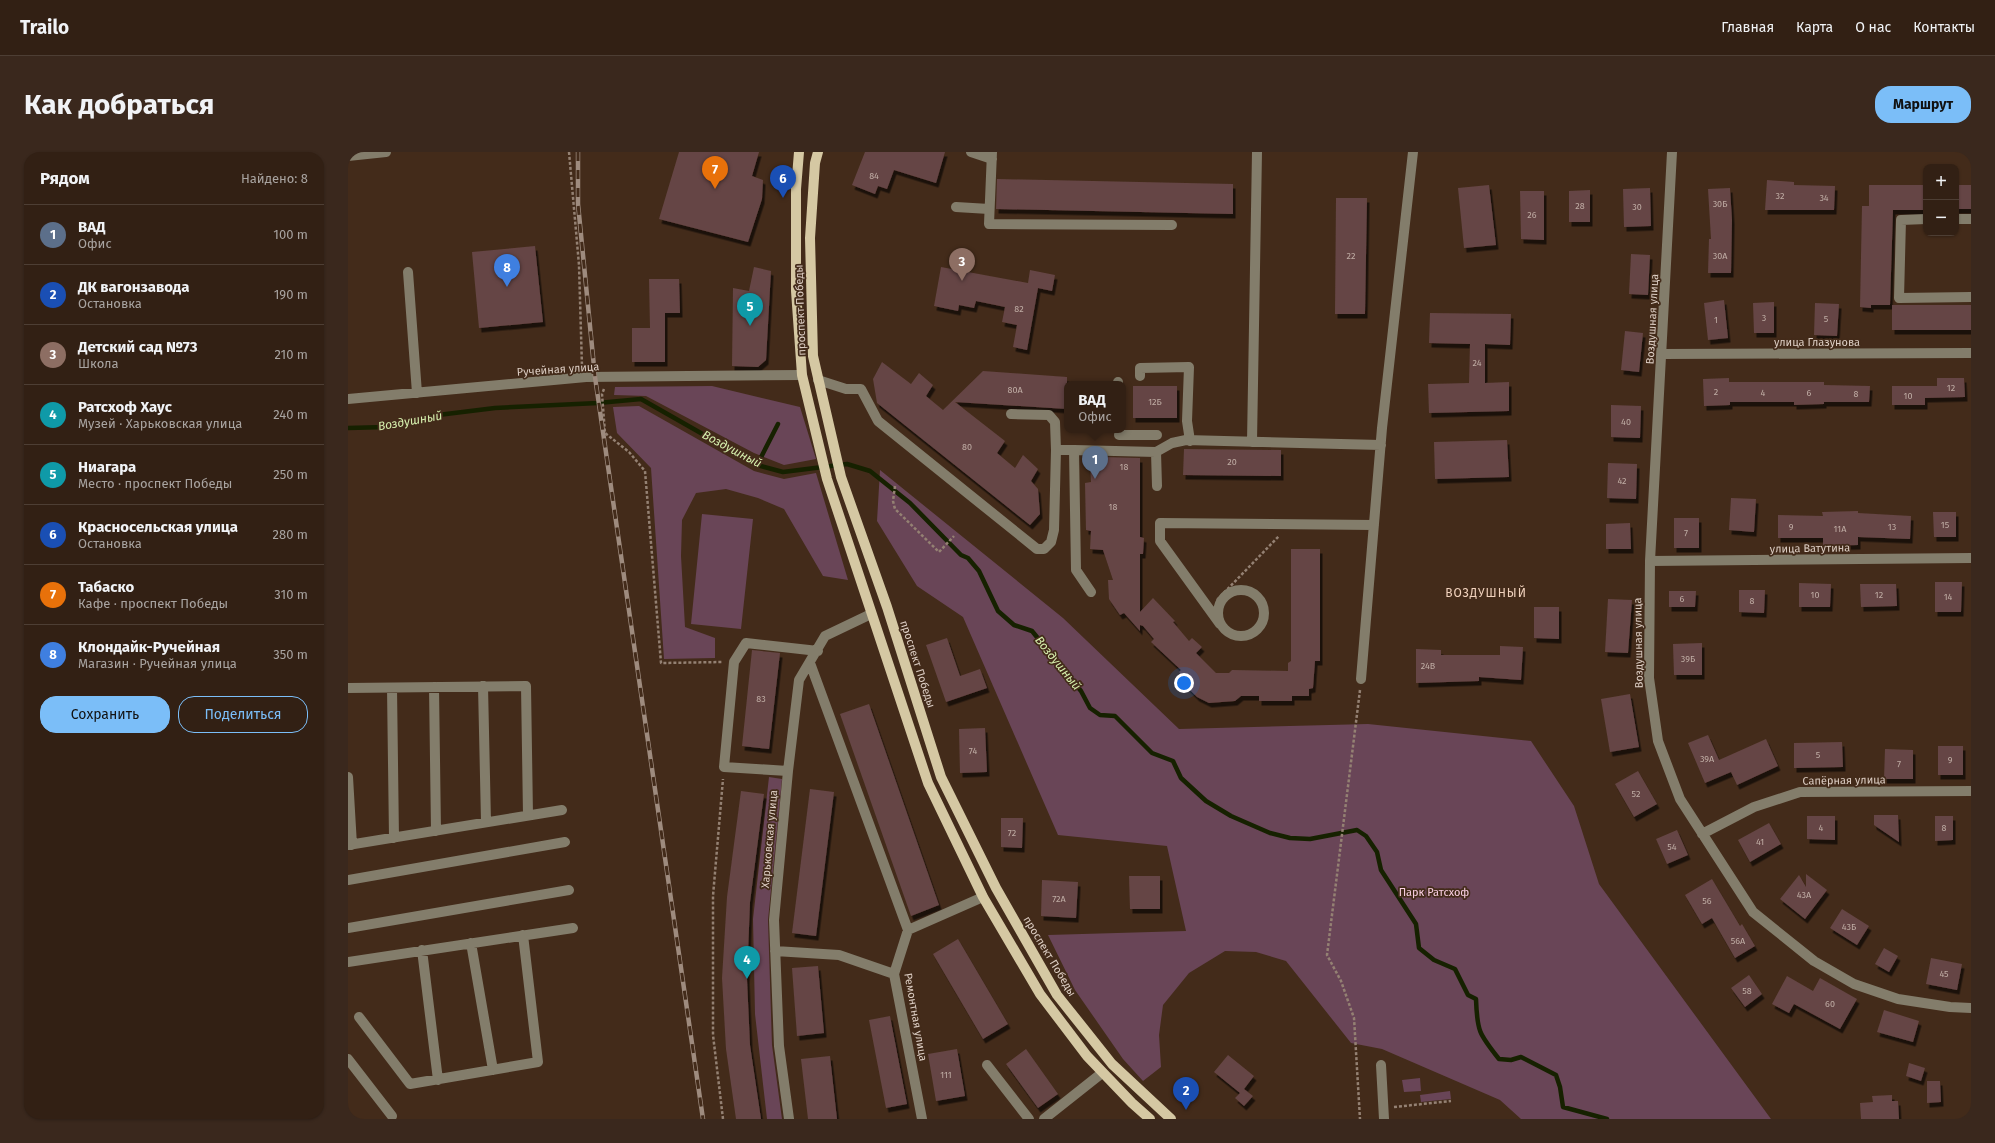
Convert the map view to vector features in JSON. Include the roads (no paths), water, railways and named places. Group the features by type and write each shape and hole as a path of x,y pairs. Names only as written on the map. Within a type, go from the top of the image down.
{"main road":[{"name":"проспект Победы","path":"799,152 796,189 796,291 802,375 827,479 928,783 983,897 1040,994 1073,1039 1102,1073 1150,1119"},
{"name":"проспект Победы","path":"818,152 815,163 810,238 813,356 841,477 887,607 941,777 996,888 1057,995 1112,1064 1172,1119"},
{"name":"Ручейная улица","path":"802,375 818,380"},
{"name":"Харьковская улица","path":"871,614 887,607"}],"street":[{"path":"348,156 386,152"},
{"path":"971,152 992,156 988,224 1172,225"},
{"path":"1252,442 1257,152"},
{"path":"1361,680 1381,445 1413,152"},
{"name":"Воздушная улица","path":"1672,152 1663,354 1650,561 1649,678 1658,741 1680,800 1753,912 1814,961 1854,984 1898,998 1950,1007 1971,1008"},
{"path":"956,207 989,209"},
{"path":"1923,219 1901,220 1899,298 1971,297"},
{"path":"1959,219 1971,219"},
{"path":"408,272 417,393"},
{"name":"улица Глазунова","path":"1663,354 1971,353"},
{"path":"1140,376 1140,368 1189,367 1187,421 1190,440"},
{"name":"Ручейная улица","path":"348,399 582,377 802,375"},
{"path":"818,380 846,389 861,388 878,421 1037,549 1044,549 1051,542 1054,530 1056,450 1055,422 1049,415 1011,414"},
{"path":"1119,451 1119,433 1157,435"},
{"path":"1056,450 1156,452 1172,443 1190,440 1381,445"},
{"path":"1074,450 1076,570 1091,592"},
{"path":"1156,452 1157,486"},
{"path":"1220,624 1217,615 1219,605 1225,595 1249,591 1259,598 1265,612 1262,623 1252,635 1231,635 1220,624 1160,541 1160,523 1374,525"},
{"name":"улица Ватутина","path":"1650,561 1971,558"},
{"name":"Харьковская улица","path":"789,1119 779,1046 774,920 788,771 799,680 818,651 825,636 871,614"},
{"path":"788,771 724,767 734,662 746,643 818,651"},
{"path":"810,663 908,930 983,897"},
{"path":"483,686 486,822"},
{"path":"348,688 526,686 528,815"},
{"path":"434,687 436,831"},
{"path":"392,688 394,838"},
{"path":"348,778 350,845 562,810"},
{"name":"Сапёрная улица","path":"1702,834 1754,807 1800,792 1971,791"},
{"path":"348,880 565,842"},
{"path":"348,928 569,890"},
{"path":"348,962 573,928"},
{"name":"Ремонтная улица","path":"908,930 894,974 922,1119"},
{"path":"359,1017 410,1084 538,1062 523,935"},
{"path":"471,943 493,1070"},
{"path":"422,950 438,1080"},
{"path":"775,951 839,955 894,974"},
{"path":"348,1059 392,1116"},
{"path":"987,1065 1029,1119"},
{"path":"1381,1065 1384,1119"},
{"path":"1044,1119 1102,1073"}],"waterway":[{"name":"Воздушный","path":"348,428 386,427 430,416 495,408 598,403 641,399 757,465 783,472 847,464 870,471 910,503 961,555 968,558 979,571 998,611 1014,625 1032,631 1081,691 1090,708 1100,715 1115,716 1152,753 1173,761 1181,778 1206,801 1231,816 1270,833 1290,838 1310,839 1357,830 1366,836 1377,852 1381,870 1416,924 1419,948 1434,960 1455,969 1468,995 1476,999 1477,1018 1480,1032 1499,1059 1511,1060 1521,1057 1556,1075 1560,1087 1563,1107 1607,1119"},
{"path":"757,465 778,424"}],"railway":[{"path":"578,152 578,204 595,377 703,1119"}],"place":[{"name":"Табаско","path":"715,189"},
{"name":"Красносельская улица","path":"783,198"},
{"name":"Детский сад №73","path":"962,281"},
{"name":"Клондайк-Ручейная","path":"507,287"},
{"name":"Ниагара","path":"750,326"},
{"name":"ВАД","path":"1095,479"},
{"name":"Ратсхоф Хаус","path":"747,979"},
{"name":"ДК вагонзавода","path":"1186,1110"}],"district":[{"name":"ВОЗДУШНЫЙ","path":"1486,593"}],"park label":[{"name":"Парк Ратсхоф","path":"1434,892"}]}
